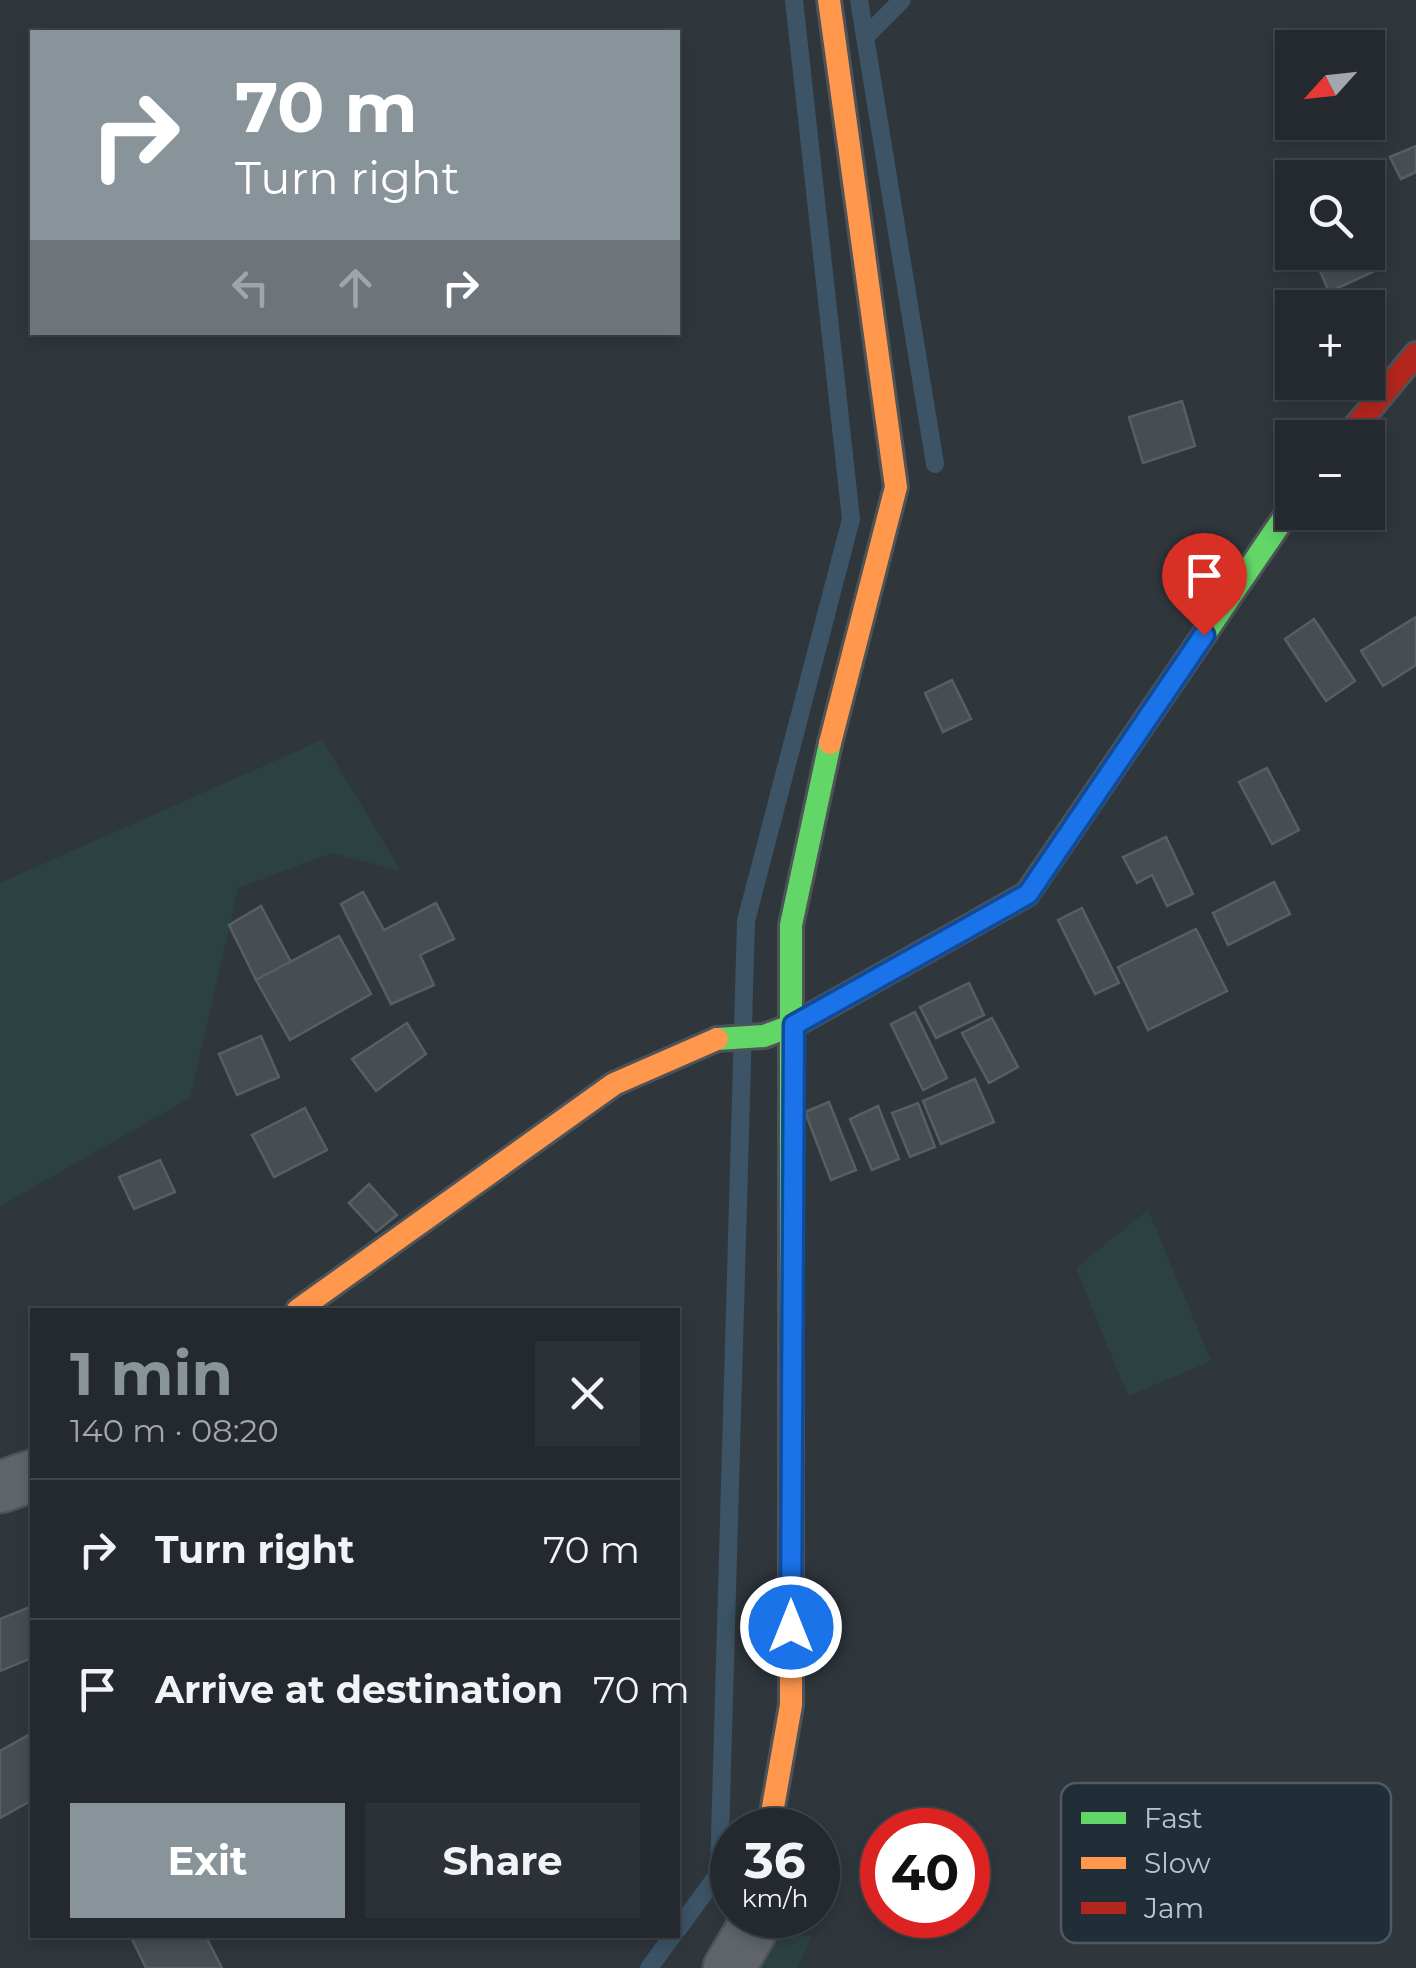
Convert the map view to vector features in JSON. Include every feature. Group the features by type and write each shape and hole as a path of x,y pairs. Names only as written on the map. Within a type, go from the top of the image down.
{"street":[{"path":"773,1808 791,1705 791,925 828,756 896,487 829,0"},
{"path":"1361,420 1416,354"},
{"path":"301,1308 614,1084 718,1038 764,1036 794,1025 1028,894 1276,530"},
{"path":"0,1487 30,1477"},
{"path":"729,1968 747,1938"}],"green space":[{"path":"322,740 401,871 332,853 238,888 190,1098 0,1206 0,883"},
{"path":"1148,1210 1211,1361 1128,1396 1076,1268"},
{"path":"747,1938 810,1938 798,1968 729,1968"}],"building":[{"path":"1416,146 1416,172 1401,179 1390,157"},
{"path":"1320,270 1373,272 1333,290 1328,290"},
{"path":"1182,401 1195,446 1143,463 1129,417"},
{"path":"1416,617 1416,665 1383,686 1361,651"},
{"path":"1314,619 1355,681 1326,701 1285,639"},
{"path":"952,680 971,719 943,732 925,693"},
{"path":"1267,768 1299,830 1272,844 1239,782"},
{"path":"1166,837 1193,894 1167,906 1152,875 1137,883 1123,857"},
{"path":"1274,882 1290,914 1228,945 1213,913"},
{"path":"363,892 384,930 436,903 454,939 420,955 434,985 391,1004 341,904"},
{"path":"261,906 291,962 256,980 229,925"},
{"path":"1082,908 1119,983 1095,994 1058,920"},
{"path":"1196,929 1227,991 1148,1030 1118,967"},
{"path":"339,936 371,994 290,1040 256,980"},
{"path":"969,983 984,1015 936,1038 920,1007"},
{"path":"915,1012 947,1078 923,1090 891,1024"},
{"path":"992,1018 1018,1067 989,1083 962,1033"},
{"path":"407,1023 426,1054 376,1091 352,1059"},
{"path":"261,1036 279,1077 237,1095 219,1054"},
{"path":"975,1079 994,1122 941,1144 923,1101"},
{"path":"829,1102 856,1170 831,1180 805,1112"},
{"path":"918,1103 935,1147 910,1157 892,1113"},
{"path":"878,1106 899,1159 872,1170 850,1119"},
{"path":"305,1108 327,1150 274,1177 252,1135"},
{"path":"160,1160 175,1192 134,1209 119,1177"},
{"path":"369,1184 397,1215 376,1232 349,1203"},
{"path":"30,1607 30,1659 0,1671 0,1619"},
{"path":"30,1734 30,1801 0,1818 0,1751"},
{"path":"131,1938 207,1938 222,1968 146,1968"}],"waterway":[{"path":"680,1926 719,1873 746,921 851,519 794,0"},
{"path":"859,0 935,464"},
{"path":"865,37 902,0"},
{"path":"649,1968 671,1938"}],"traffic: fast":[{"path":"717,1039 764,1036 794,1025 1027,894 1276,530"},
{"path":"791,1389 791,925 830,743"}],"traffic: slow":[{"path":"829,0 896,487 830,743"},
{"path":"301,1308 614,1084 717,1039"},
{"path":"773,1808 791,1705 791,1389"}],"traffic: jam":[{"path":"1361,420 1416,354"}],"route":[{"path":"791,1627 794,1025 1028,894 1204,635"}]}
